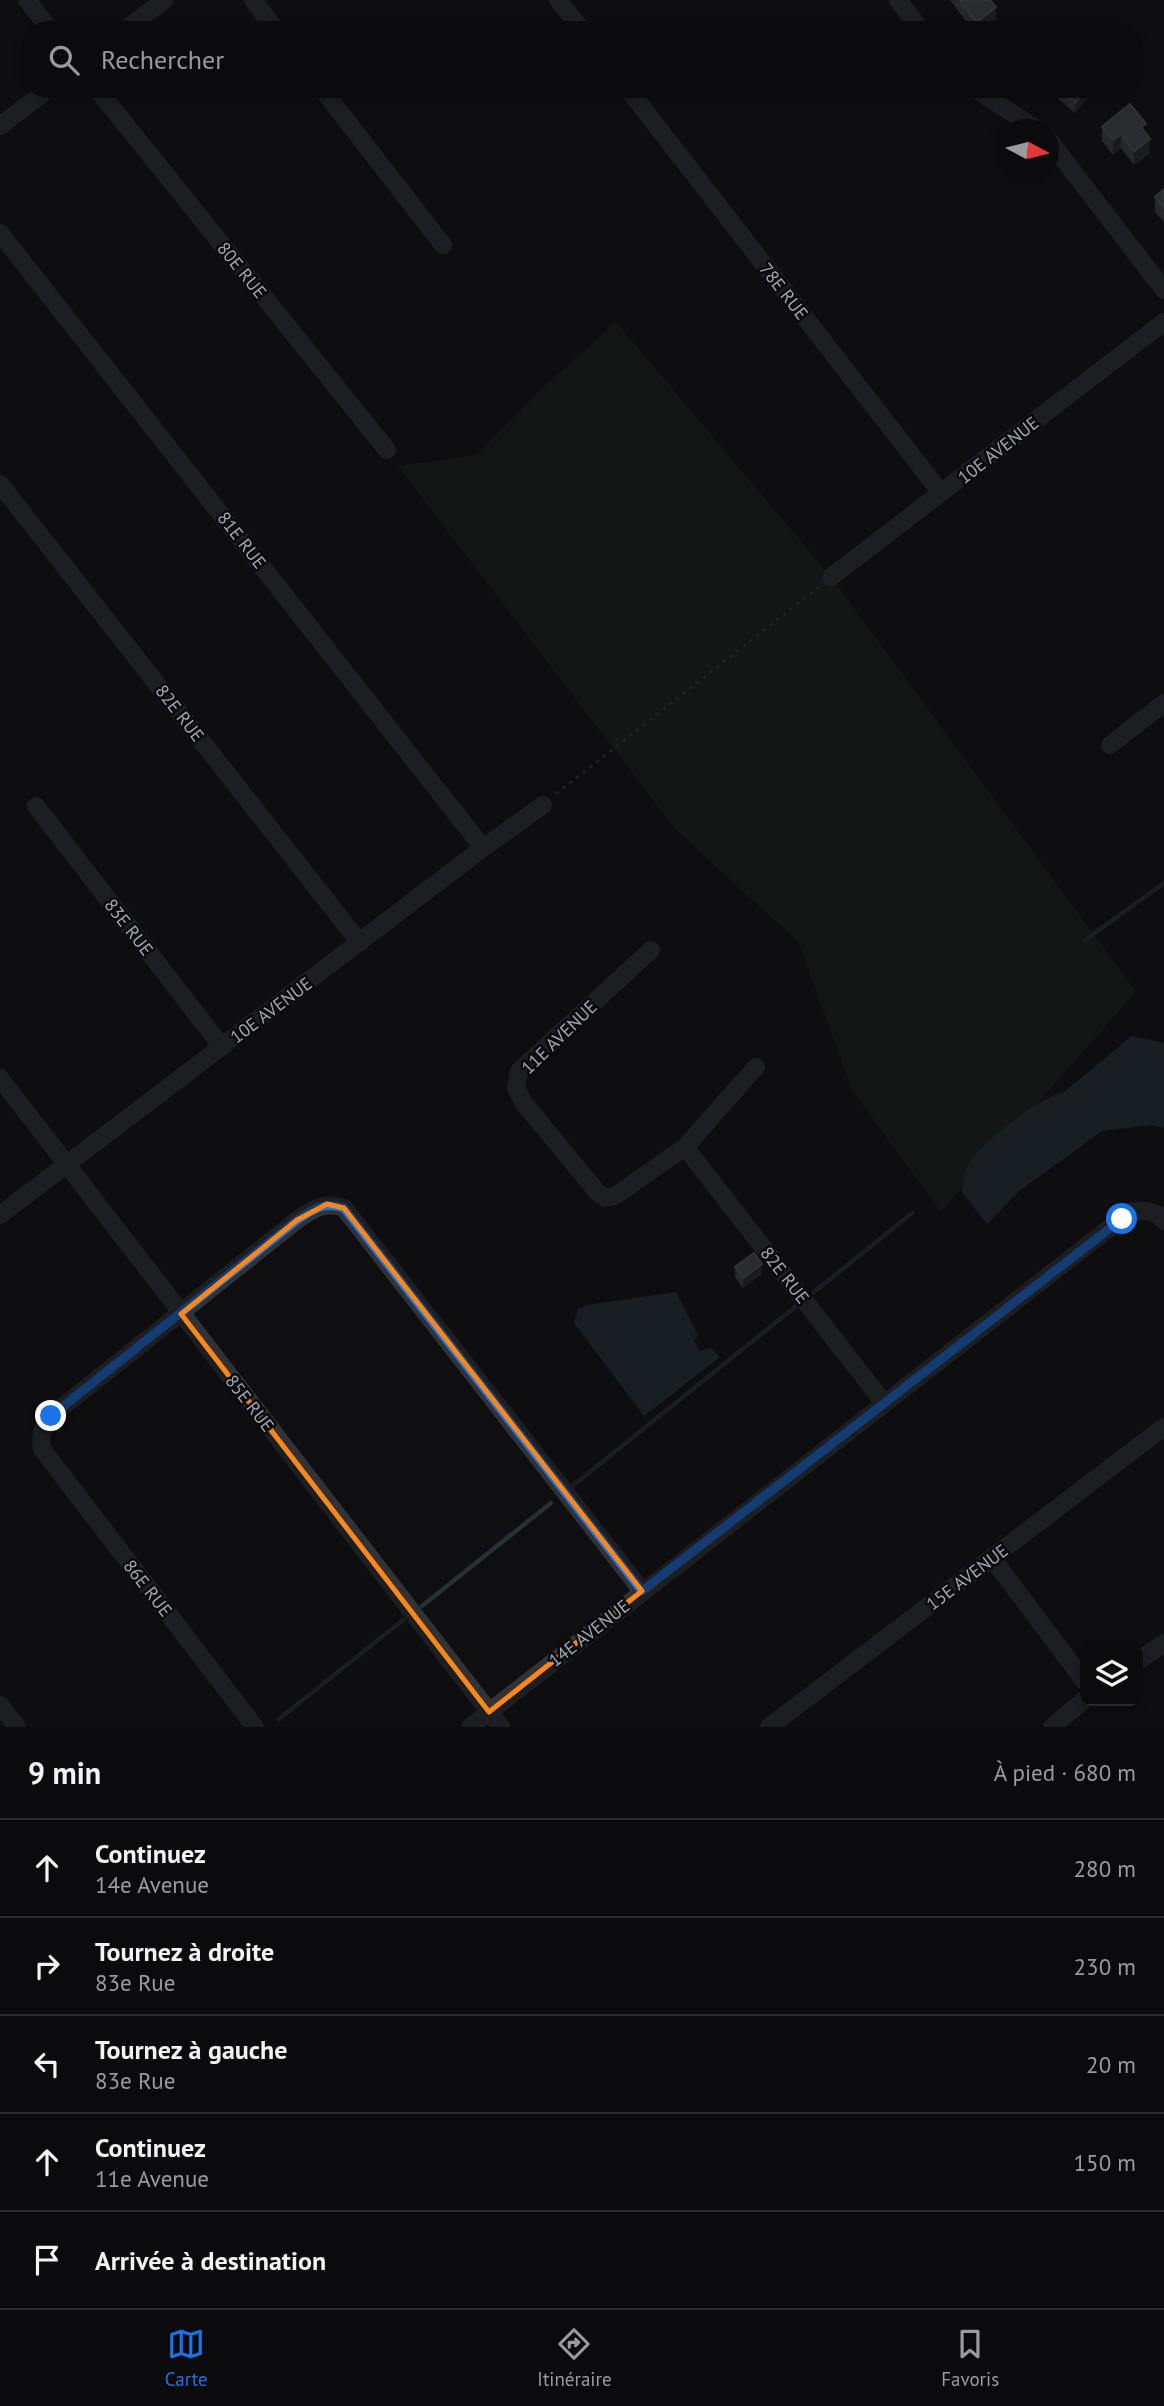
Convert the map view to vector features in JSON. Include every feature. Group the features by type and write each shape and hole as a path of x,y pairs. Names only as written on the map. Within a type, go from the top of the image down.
{"street":[{"path":"27,0 43,21"},
{"path":"137,21 164,0"},
{"path":"253,0 269,21"},
{"path":"558,0 575,21"},
{"path":"898,0 914,21"},
{"path":"0,125 36,98"},
{"name":"80E RUE","path":"104,98 387,450"},
{"path":"329,98 443,245"},
{"name":"78E RUE","path":"635,98 941,493"},
{"path":"989,98 1021,119"},
{"path":"1059,153 1164,290"},
{"name":"81E RUE","path":"0,233 483,848"},
{"name":"10E AVENUE","path":"831,578 1164,322"},
{"name":"82E RUE","path":"0,484 360,943"},
{"path":"1110,745 1164,703"},
{"name":"10E AVENUE","path":"0,1215 543,805"},
{"name":"83E RUE","path":"36,806 222,1047"},
{"name":"11E AVENUE","path":"651,950 519,1071 516,1087 523,1102 597,1192 605,1198 615,1196 685,1147"},
{"path":"685,1147 756,1067"},
{"name":"85E RUE","path":"0,1078 501,1727"},
{"name":"82E RUE","path":"685,1147 884,1403"},
{"path":"181,1314 314,1208 327,1204 344,1208 642,1591"},
{"name":"14E AVENUE","path":"470,1727 1130,1212 1142,1210 1159,1215 1164,1221"},
{"name":"86E RUE","path":"181,1314 51,1416 43,1427 42,1449 255,1727"},
{"name":"15E AVENUE","path":"769,1727 1164,1427"},
{"path":"992,1558 1080,1675"},
{"path":"1143,1658 1164,1643"},
{"path":"1052,1727 1080,1703"},
{"path":"0,1705 17,1727"}],"path":[{"path":"543,805 831,578"}],"highlighted area":[{"path":"327,1204 344,1208 642,1591 489,1712 181,1314 297,1220"}],"shaded area":[{"path":"616,322 831,577 1136,992 941,1212 852,1090 799,943 675,829 398,466 477,455 541,389"},
{"path":"1132,1036 1164,1043 1164,1128 1151,1125 1102,1131 1018,1192 987,1224 962,1192 968,1165 985,1145 1012,1122 1041,1102 1064,1092"},
{"path":"676,1292 698,1335 694,1341 700,1351 711,1348 720,1357 644,1416 574,1323 578,1309 587,1305"}],"building":[{"path":"959,0 990,0 996,7 976,21"},
{"path":"1130,104 1146,124 1141,127 1150,139 1134,151 1121,134 1113,140 1102,127"},
{"path":"1164,189 1164,208 1155,197"},
{"path":"754,1253 762,1264 743,1278 735,1267"}],"waterway":[{"path":"1085,940 1164,883"},
{"path":"814,1292 912,1213"},
{"path":"570,1488 795,1307"},
{"path":"422,1606 551,1503"},
{"path":"279,1719 403,1620"}],"route":[{"path":"51,1416 297,1220 314,1208 327,1204 344,1208 642,1591 1122,1219"}]}
